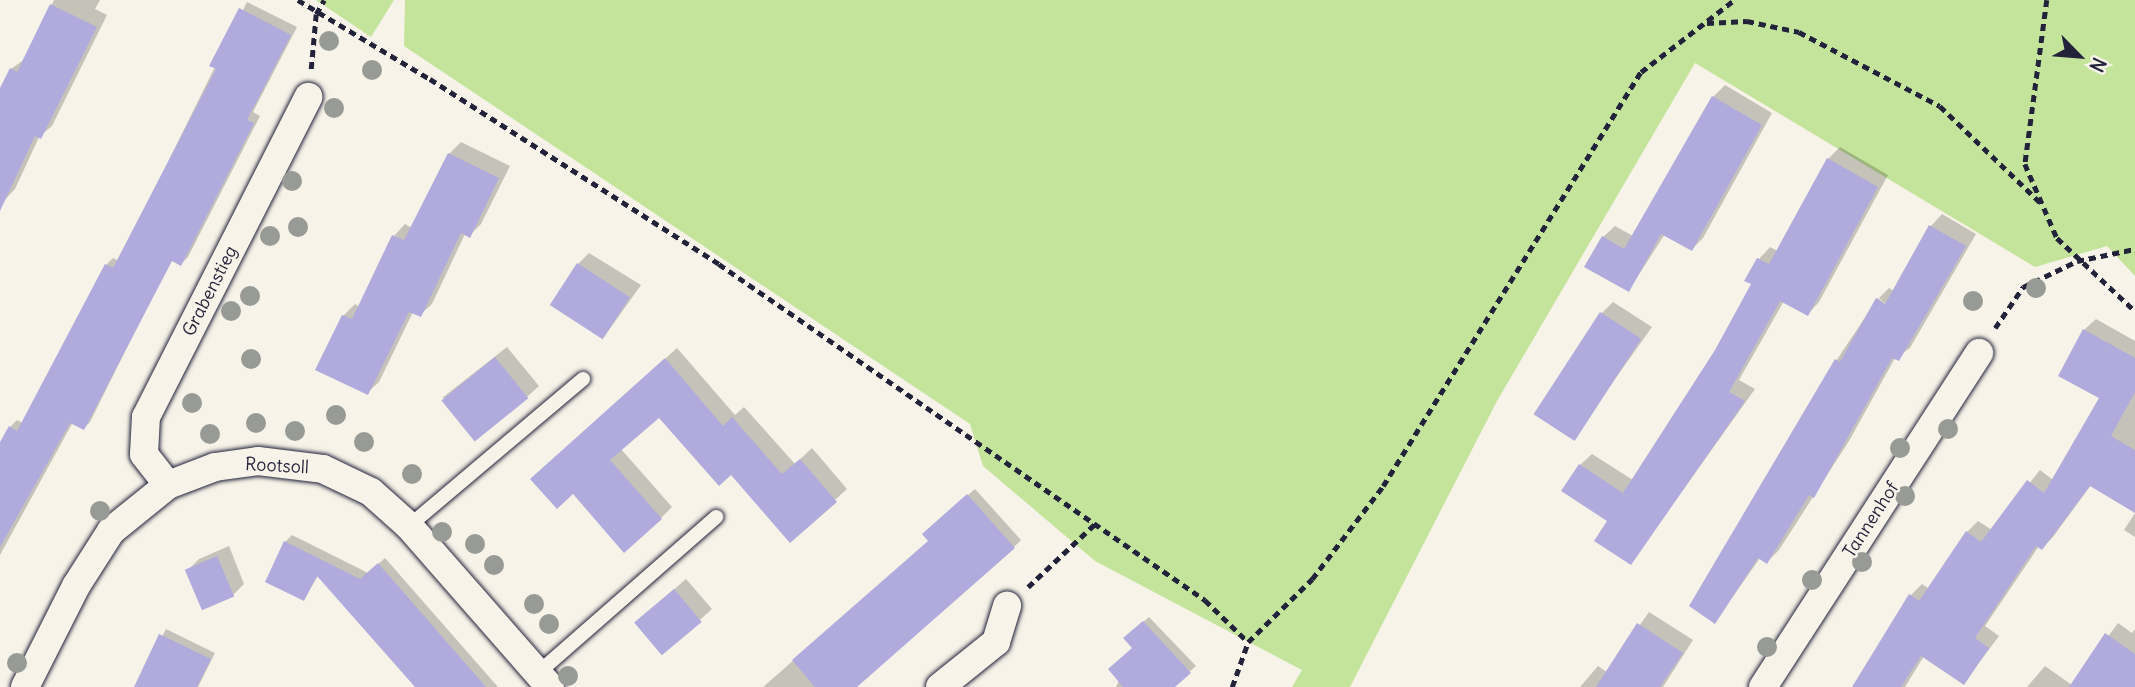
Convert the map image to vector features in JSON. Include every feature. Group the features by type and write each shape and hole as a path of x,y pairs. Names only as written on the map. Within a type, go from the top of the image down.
{"street":[{"name":"Grabenstieg","path":"168,485 144,454 146,416 308,97"},
{"name":"Tannenhof","path":"1763,687 1979,352"},
{"name":"Rootsoll","path":"25,687 76,586 111,531 168,485 215,467 258,461 323,469 371,492 409,526 544,680"},
{"path":"940,687 996,642 1007,606"}],"lane":[{"path":"409,526 583,379"},
{"path":"544,680 716,517"}],"path":[{"path":"298,0 316,14 430,79 719,264 1205,600 1248,642"},
{"path":"308,97 316,14 324,0"},
{"path":"1231,687 1248,642 1312,579 1383,486 1641,72 1734,0"},
{"path":"2047,0 2025,164 2057,238 2077,261 2135,310"},
{"path":"1704,23 1747,21 1799,32 1865,65 1940,106 2042,204"},
{"path":"1979,352 2023,287 2077,261 2135,249"},
{"path":"1007,606 1096,523"}],"green space":[{"path":"316,0 394,0 371,37"},
{"path":"405,0 2135,0 2135,276 2107,246 2035,267 1695,63 1497,401 1350,687 1292,687 1302,670 1095,561 983,466 970,424 404,46"}],"building":[{"path":"50,4 97,27 41,139 35,136 0,211 0,88 10,68 17,72"},
{"path":"239,8 291,35 247,120 254,123 181,266 172,261 84,430 70,423 0,547 0,442 9,426 17,431 105,264 113,268 216,69 209,66"},
{"path":"1712,96 1762,125 1692,251 1661,234 1629,292 1584,267 1602,236 1624,249"},
{"path":"448,153 499,178 470,238 461,233 421,317 409,312 368,395 315,370 342,315 352,319 392,235 404,240"},
{"path":"1827,158 1878,187 1808,316 1780,301 1729,392 1745,401 1631,565 1594,541 1607,521 1561,491 1579,464 1623,493 1715,350 1751,284 1744,281 1757,258 1769,264"},
{"path":"1929,225 1966,246 1899,361 1892,358 1814,498 1809,495 1767,564 1758,558 1715,624 1689,606 1835,359 1840,362 1876,298 1885,304"},
{"path":"577,263 630,297 603,339 550,305"},
{"path":"1600,312 1641,339 1575,441 1534,414"},
{"path":"2083,329 2135,358 2135,392 2111,436 2135,450 2135,513 2090,486 2042,550 2036,546 1975,638 1989,648 1964,685 1921,656 1901,687 1852,687 1909,594 1919,601 1966,531 1981,542 2027,480 2044,493 2099,398 2058,376"},
{"path":"495,357 528,398 475,442 441,400"},
{"path":"665,358 723,426 732,417 782,474 800,459 837,502 790,543 731,475 719,486 659,418 610,460 662,519 624,553 573,494 557,509 530,479"},
{"path":"967,494 1015,548 857,687 815,687 792,660 928,541 922,534"},
{"path":"284,541 360,579 378,563 486,687 415,687 317,576 304,601 265,582"},
{"path":"217,556 234,597 202,610 185,570"},
{"path":"674,589 702,622 662,655 634,622"},
{"path":"1143,621 1191,673 1175,687 1123,687 1108,669 1132,648 1123,638"},
{"path":"1637,623 1683,653 1660,687 1596,687"},
{"path":"2105,633 2135,654 2135,687 2069,687"},
{"path":"159,634 211,659 197,687 134,687"}]}
